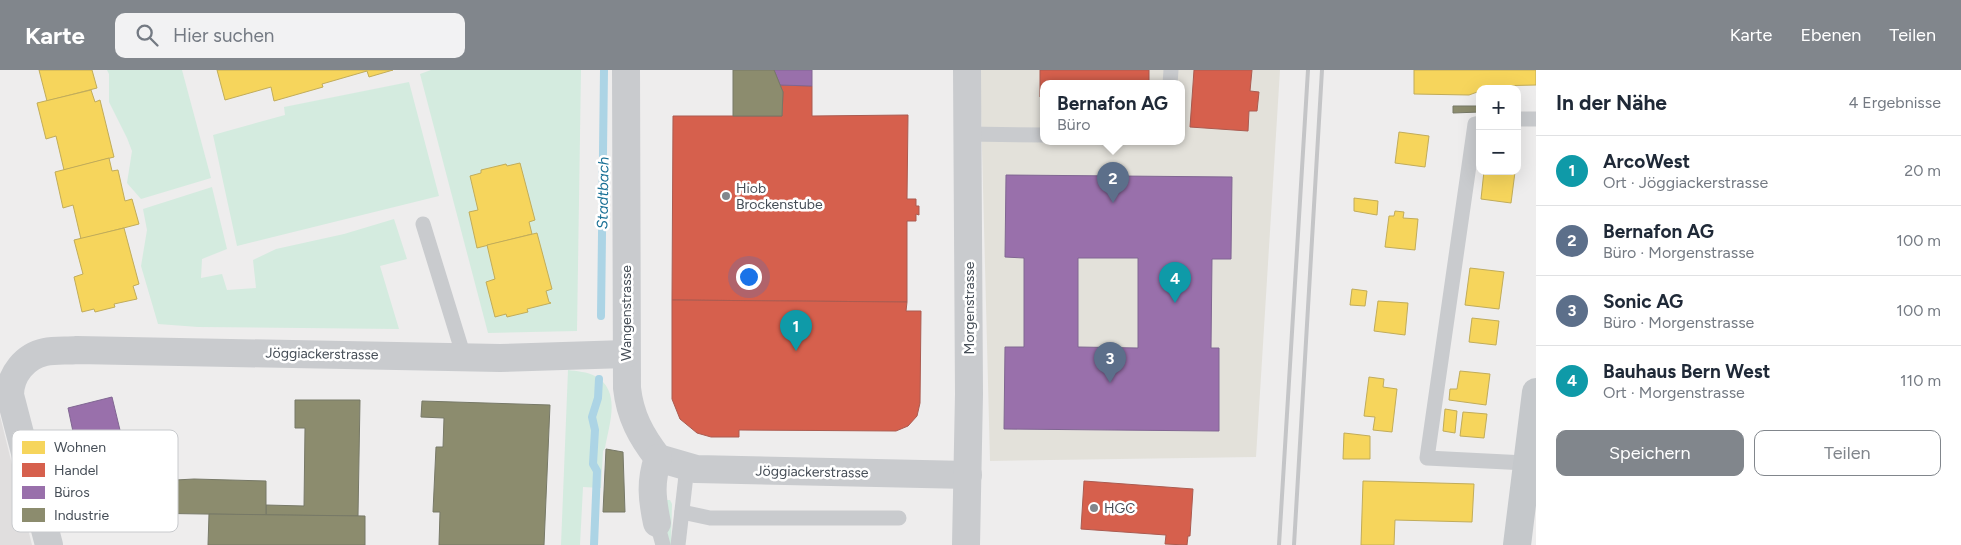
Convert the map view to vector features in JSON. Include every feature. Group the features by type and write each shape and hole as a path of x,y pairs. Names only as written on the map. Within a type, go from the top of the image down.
{"main road":[{"path":"1517,545 1536,392"}],"street":[{"name":"Wangenstrasse","path":"626,70 626,354 628,399 634,420 644,441 658,458"},
{"name":"Morgenstrasse","path":"966,545 968,475 967,70"},
{"name":"Jöggiackerstrasse","path":"19,430 10,395 12,380 22,365 43,352 77,350 500,358 626,354"},
{"name":"Jöggiackerstrasse","path":"658,458 687,467 713,469 968,475"},
{"path":"658,458 652,474 651,487 660,534"},
{"name":"Jöggiackerstrasse","path":"46,532 49,545"}],"lane":[{"path":"1521,119 1536,118"},
{"path":"1476,124 1428,458 1527,464"},
{"path":"968,134 1040,135"},
{"path":"423,224 464,357"},
{"path":"678,545 687,467"},
{"path":"682,512 710,518 899,518"}],"shaded area":[{"path":"980,70 1280,70 1256,457 990,461"},
{"path":"0,416 12,464 12,532 29,532 32,545 0,545"}],"green space":[{"path":"107,70 182,70 211,178 141,199 127,183 132,151 109,102 109,74"},
{"path":"431,70 581,70 577,331 488,333 420,74"},
{"path":"409,82 439,196 237,246 213,135 285,115 284,107"},
{"path":"212,187 227,249 202,259 201,278 222,274 227,290 256,288 253,260 276,249 344,234 394,219 407,259 380,266 399,329 198,327 158,324 141,266 147,230 143,209"},
{"path":"568,370 595,376 603,382 609,390 612,409 603,451 601,488 583,487 580,545 561,545"},
{"path":"666,500 670,500 672,504 671,545 667,545 663,508"}],"building: Wohnen":[{"path":"39,70 92,70 97,88 47,101"},
{"path":"217,70 393,70 369,77 367,71 322,84 323,87 274,101 271,87 225,100"},
{"path":"1414,70 1536,70 1536,85 1476,85 1476,92 1469,95 1414,94"},
{"path":"91,90 95,102 100,100 114,157 64,170 56,136 46,139 37,103"},
{"path":"1399,132 1429,136 1425,167 1395,163"},
{"path":"109,158 112,171 118,170 125,201 132,199 139,224 81,239 73,205 63,208 55,172"},
{"path":"520,163 535,220 529,222 532,234 477,248 469,212 478,210 470,176 481,173 481,170"},
{"path":"1484,175 1515,175 1511,203 1481,199"},
{"path":"1354,198 1378,201 1377,215 1354,211"},
{"path":"1395,211 1404,212 1403,218 1418,219 1415,250 1385,247 1389,216 1394,216"},
{"path":"124,228 139,284 133,286 137,299 114,304 115,307 95,312 94,309 82,312 74,277 83,274 74,240"},
{"path":"537,233 552,289 546,291 551,303 527,309 528,312 507,317 506,314 495,317 486,282 495,279 487,245"},
{"path":"1470,268 1504,272 1499,309 1465,305"},
{"path":"1352,289 1367,291 1365,306 1350,305"},
{"path":"1378,301 1408,303 1405,335 1374,331"},
{"path":"1472,318 1499,321 1496,345 1469,342"},
{"path":"1460,371 1490,374 1486,405 1449,400 1450,389 1457,389"},
{"path":"1369,377 1384,379 1383,387 1397,389 1392,432 1373,430 1375,417 1364,416"},
{"path":"1445,409 1457,411 1455,433 1443,431"},
{"path":"1463,412 1487,414 1484,438 1460,436"},
{"path":"1344,433 1370,436 1370,459 1343,459"},
{"path":"1363,481 1474,484 1472,522 1395,520 1394,545 1361,545"}],"building: Handel":[{"path":"1040,70 1149,70 1149,80 1040,80"},
{"path":"1194,70 1252,70 1250,91 1259,92 1257,111 1249,111 1248,131 1190,127"},
{"path":"780,85 812,86 812,116 908,115 907,199 916,199 916,206 919,206 919,215 916,214 916,221 907,221 907,302 672,300 673,116 782,116 783,92"},
{"path":"672,300 907,302 906,311 921,311 920,403 917,416 908,426 896,431 739,430 739,437 711,437 697,433 680,419 672,399"},
{"path":"1084,481 1193,489 1190,536 1188,536 1187,545 1165,544 1166,535 1081,529"}],"building: Büros":[{"path":"774,70 812,70 812,86 780,85"},
{"path":"1006,175 1232,177 1231,259 1212,259 1211,348 1219,348 1219,431 1004,429 1005,347 1024,347 1024,258 1005,257","holes":["1078,258 1138,258 1138,348 1078,347"]},
{"path":"112,397 120,430 73,430 68,408"}],"building: Industrie":[{"path":"733,70 774,70 783,92 782,116 733,116"},
{"path":"1453,106 1476,106 1476,112 1453,113"},
{"path":"295,400 360,400 358,516 266,515 266,505 304,506 305,428 295,428"},
{"path":"422,401 550,405 544,545 439,545 440,512 433,512 436,447 443,447 444,418 421,417"},
{"path":"606,449 623,452 625,512 603,512"},
{"path":"178,480 266,481 266,515 178,514"},
{"path":"209,514 365,516 365,545 208,545"}],"waterway":[{"name":"Stadtbach","path":"601,316 604,70"},
{"name":"Stadtbach","path":"594,545 597,471 593,464 595,430 592,417 598,398 599,379"}],"railway":[{"path":"1279,545 1308,70"},
{"path":"1294,545 1322,70"}],"place":[{"name":"Hiob Brockenstube","path":"726,196"},
{"name":"Bernafon AG","path":"1113,203"},
{"name":"Bauhaus Bern West","path":"1175,303"},
{"name":"ArcoWest","path":"796,351"},
{"name":"Sonic AG","path":"1110,383"},
{"name":"HGC","path":"1094,508"}]}
